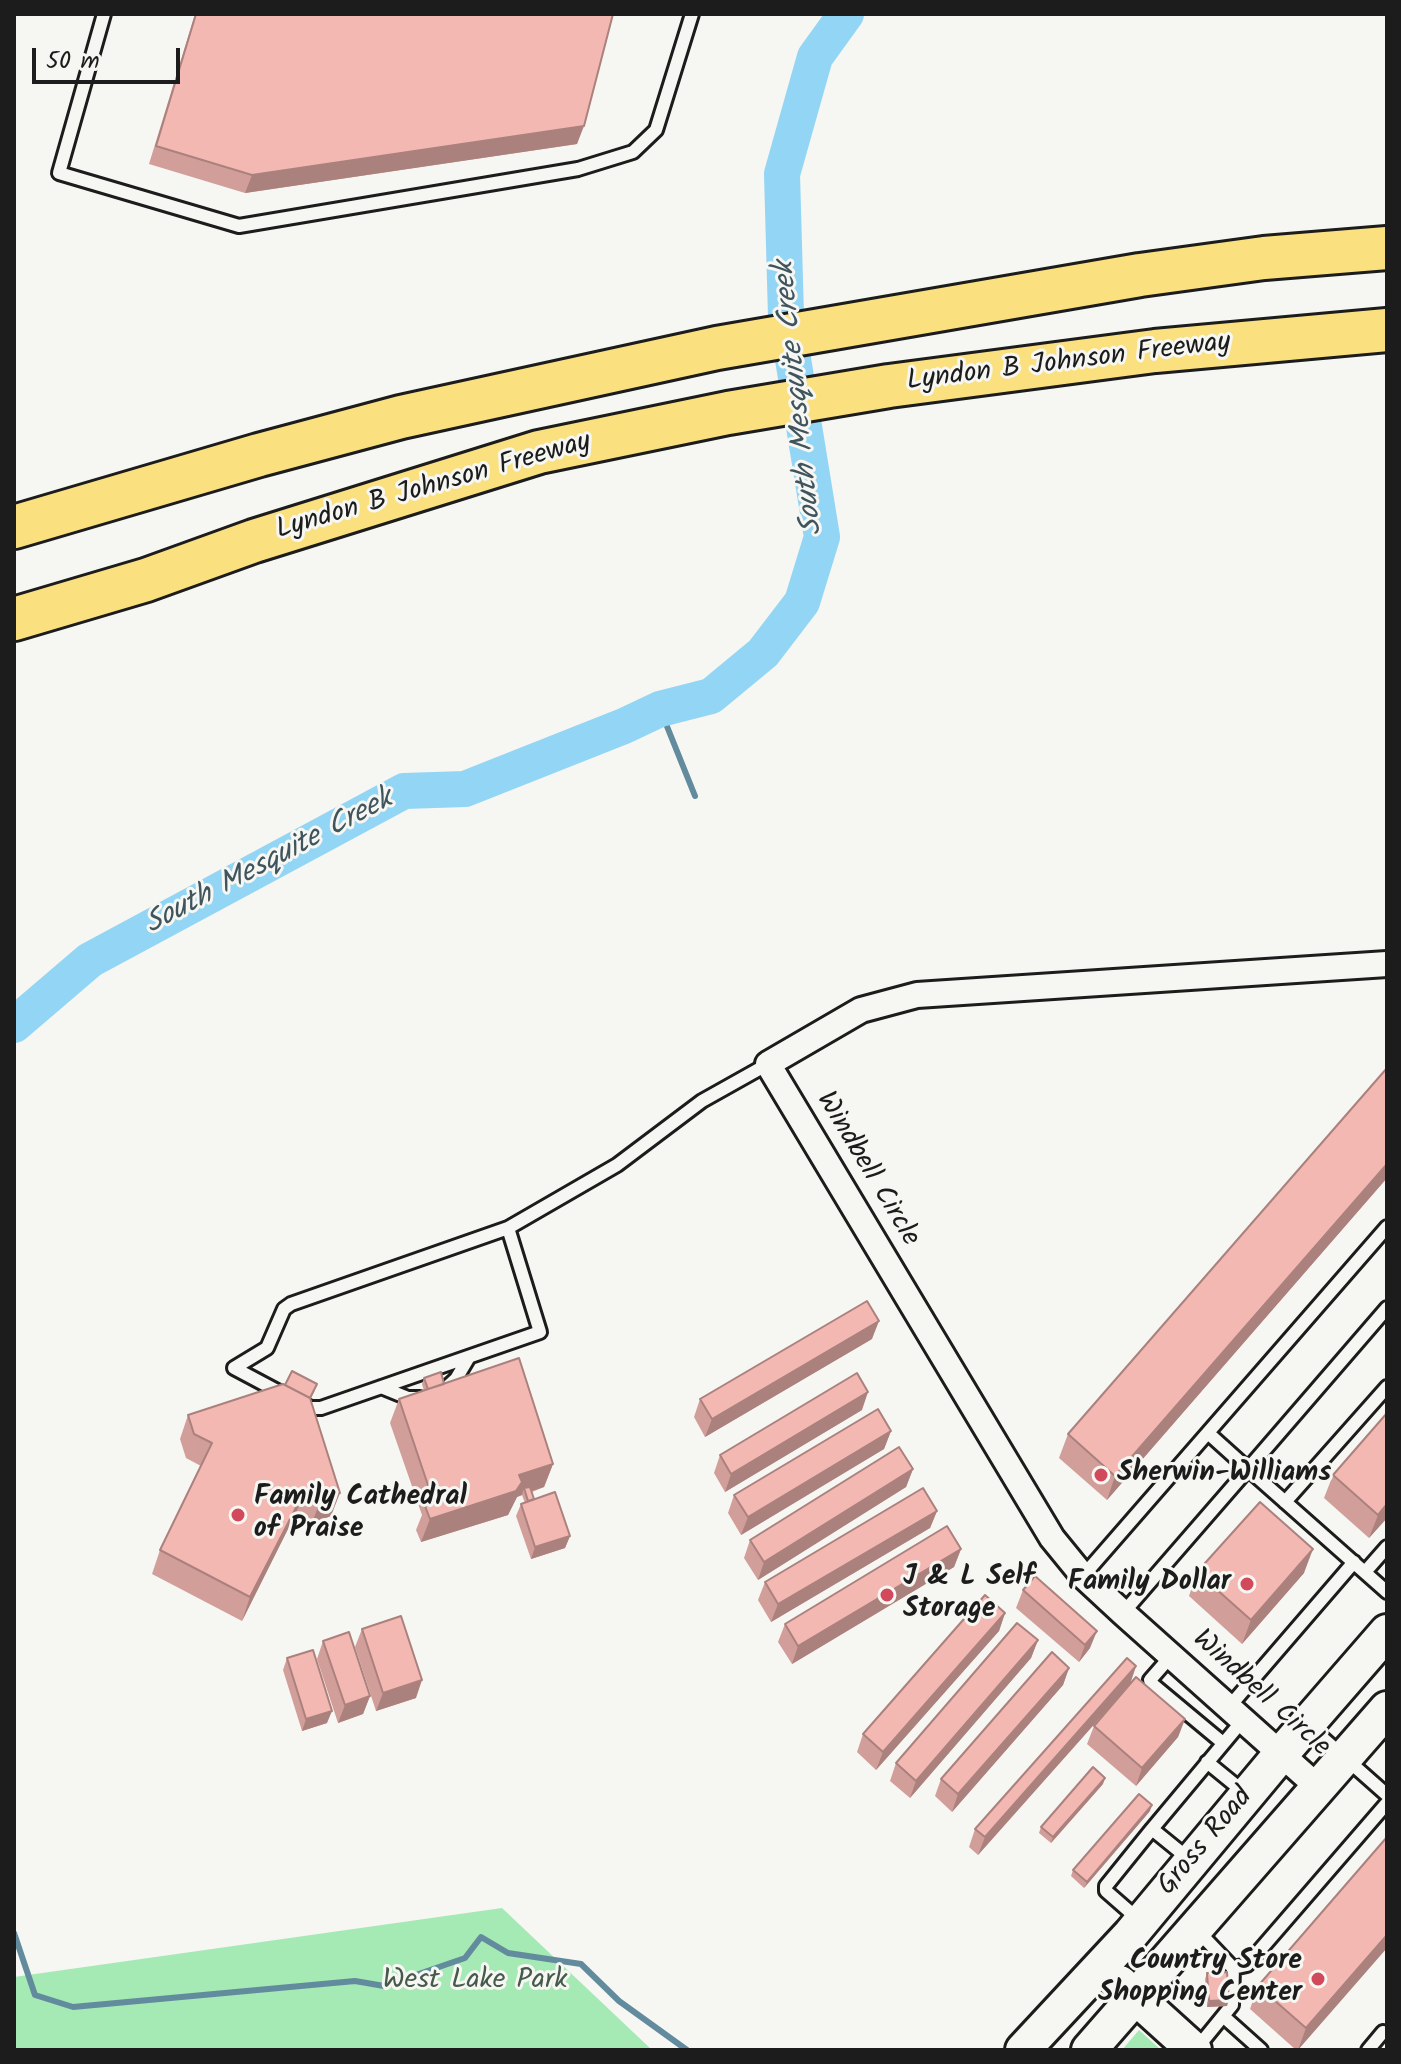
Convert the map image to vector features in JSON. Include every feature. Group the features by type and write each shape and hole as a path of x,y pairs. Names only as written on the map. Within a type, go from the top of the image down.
{"highway":[{"path":"14,527 401,417 717,348 1140,275 1387,239"},
{"path":"1264,258 1387,248"},
{"name":"Lyndon B Johnson Freeway","path":"14,622 254,541 539,452 728,413 889,386 1155,351 1387,330"},
{"path":"1297,339 1387,349"}],"main road":[{"name":"Gross Road","path":"1023,2050 1141,1922 1387,1632"},
{"name":"Gross Road","path":"1089,2050 1387,1709"},
{"path":"1102,1966 1195,2050"}],"street":[{"path":"768,1064 861,1010 917,995 1387,964"},
{"name":"Windbell Circle","path":"768,1064 1052,1538 1083,1576 1319,1788"}],"lane":[{"path":"104,14 59,173 239,226 578,169 633,152 656,130 692,14"},
{"path":"281,1393 234,1368 267,1348 284,1309 291,1304 508,1228 617,1165 702,1101 768,1064"},
{"path":"1083,1576 1387,1227"},
{"path":"307,1406 321,1408 540,1332 508,1228"},
{"path":"1123,1613 1387,1308"},
{"path":"443,1390 456,1379 469,1357"},
{"path":"381,1387 414,1399 426,1396"},
{"path":"1285,1502 1387,1387"},
{"path":"1208,1433 1387,1592"},
{"path":"1365,1572 1387,1547"},
{"path":"1141,1922 1106,1891 1106,1886 1223,1743 1236,1713 1354,1562"},
{"path":"1171,1656 1151,1683 1223,1743"},
{"path":"1307,1724 1387,1795"},
{"path":"1207,1762 1247,1795"},
{"path":"1233,1968 1247,1965 1387,1803"},
{"path":"1152,1829 1191,1861"},
{"path":"1195,2050 1232,2005 1233,1968 1196,1929"},
{"path":"1223,2016 1261,2050"},
{"path":"1368,2050 1386,2032"}],"green space":[{"name":"West Lake Park","path":"502,1908 652,2050 14,2050 14,1977"},
{"path":"1139,2030 1161,2050 1122,2050"}],"building":[{"path":"196,14 613,14 584,126 252,175 156,146"},
{"path":"1387,1068 1387,1164 1115,1476 1068,1434"},
{"path":"867,1301 879,1321 712,1419 700,1399"},
{"name":"Family Cathedral of Praise","path":"519,1358 553,1464 519,1475 522,1482 516,1491 430,1519 425,1506 434,1503 399,1399"},
{"path":"292,1371 317,1384 310,1398 285,1385"},
{"path":"441,1372 444,1384 428,1389 424,1378"},
{"path":"857,1373 868,1392 731,1474 720,1455"},
{"name":"Family Cathedral of Praise","path":"283,1384 310,1398 340,1493 321,1499 305,1490 250,1597 160,1550 212,1443 194,1434 188,1415"},
{"path":"878,1409 891,1431 748,1517 734,1495"},
{"path":"1387,1413 1387,1504 1378,1515 1333,1475"},
{"path":"899,1447 913,1469 764,1562 750,1540"},
{"path":"530,1487 534,1499 528,1501 524,1488"},
{"path":"923,1488 937,1511 778,1604 765,1582"},
{"path":"555,1492 570,1536 535,1547 521,1504"},
{"name":"Family Dollar","path":"1260,1502 1313,1549 1251,1620 1197,1572"},
{"path":"947,1526 961,1549 798,1646 785,1624"},
{"path":"1035,1576 1097,1631 1085,1645 1023,1590"},
{"path":"985,1595 1005,1613 883,1752 863,1734"},
{"path":"401,1616 422,1680 383,1693 362,1629"},
{"path":"1017,1623 1038,1640 916,1781 896,1763"},
{"path":"349,1632 370,1696 345,1705 323,1641"},
{"path":"313,1650 332,1711 306,1719 287,1658"},
{"path":"1052,1652 1069,1668 958,1794 941,1779"},
{"path":"1127,1658 1136,1666 985,1837 975,1829"},
{"path":"1136,1677 1185,1719 1142,1768 1094,1726"},
{"path":"1093,1767 1105,1778 1053,1837 1041,1827"},
{"path":"1139,1794 1152,1805 1087,1882 1073,1870"},
{"name":"Country Store Shopping Center","path":"1387,1837 1387,1935 1306,2028 1258,1986"},
{"path":"1227,1972 1229,2000 1209,2001 1207,1973"}],"waterway":[{"name":"South Mesquite Creek","path":"14,1025 90,960 404,791 465,789 660,709 711,696 763,653 802,602 822,537 786,316 782,174 815,57 846,14"},
{"path":"660,709 695,796"},
{"path":"14,1933 35,1995 73,2007 355,1981 384,1986 465,1958 481,1937 508,1953 581,1964 619,2001 687,2050"}],"place":[{"name":"Sherwin-Williams","path":"1101,1475"},
{"name":"Family Cathedral of Praise","path":"238,1515"},
{"name":"Family Dollar","path":"1247,1584"},
{"name":"J & L Self Storage","path":"887,1595"},
{"name":"Country Store Shopping Center","path":"1318,1979"}]}
